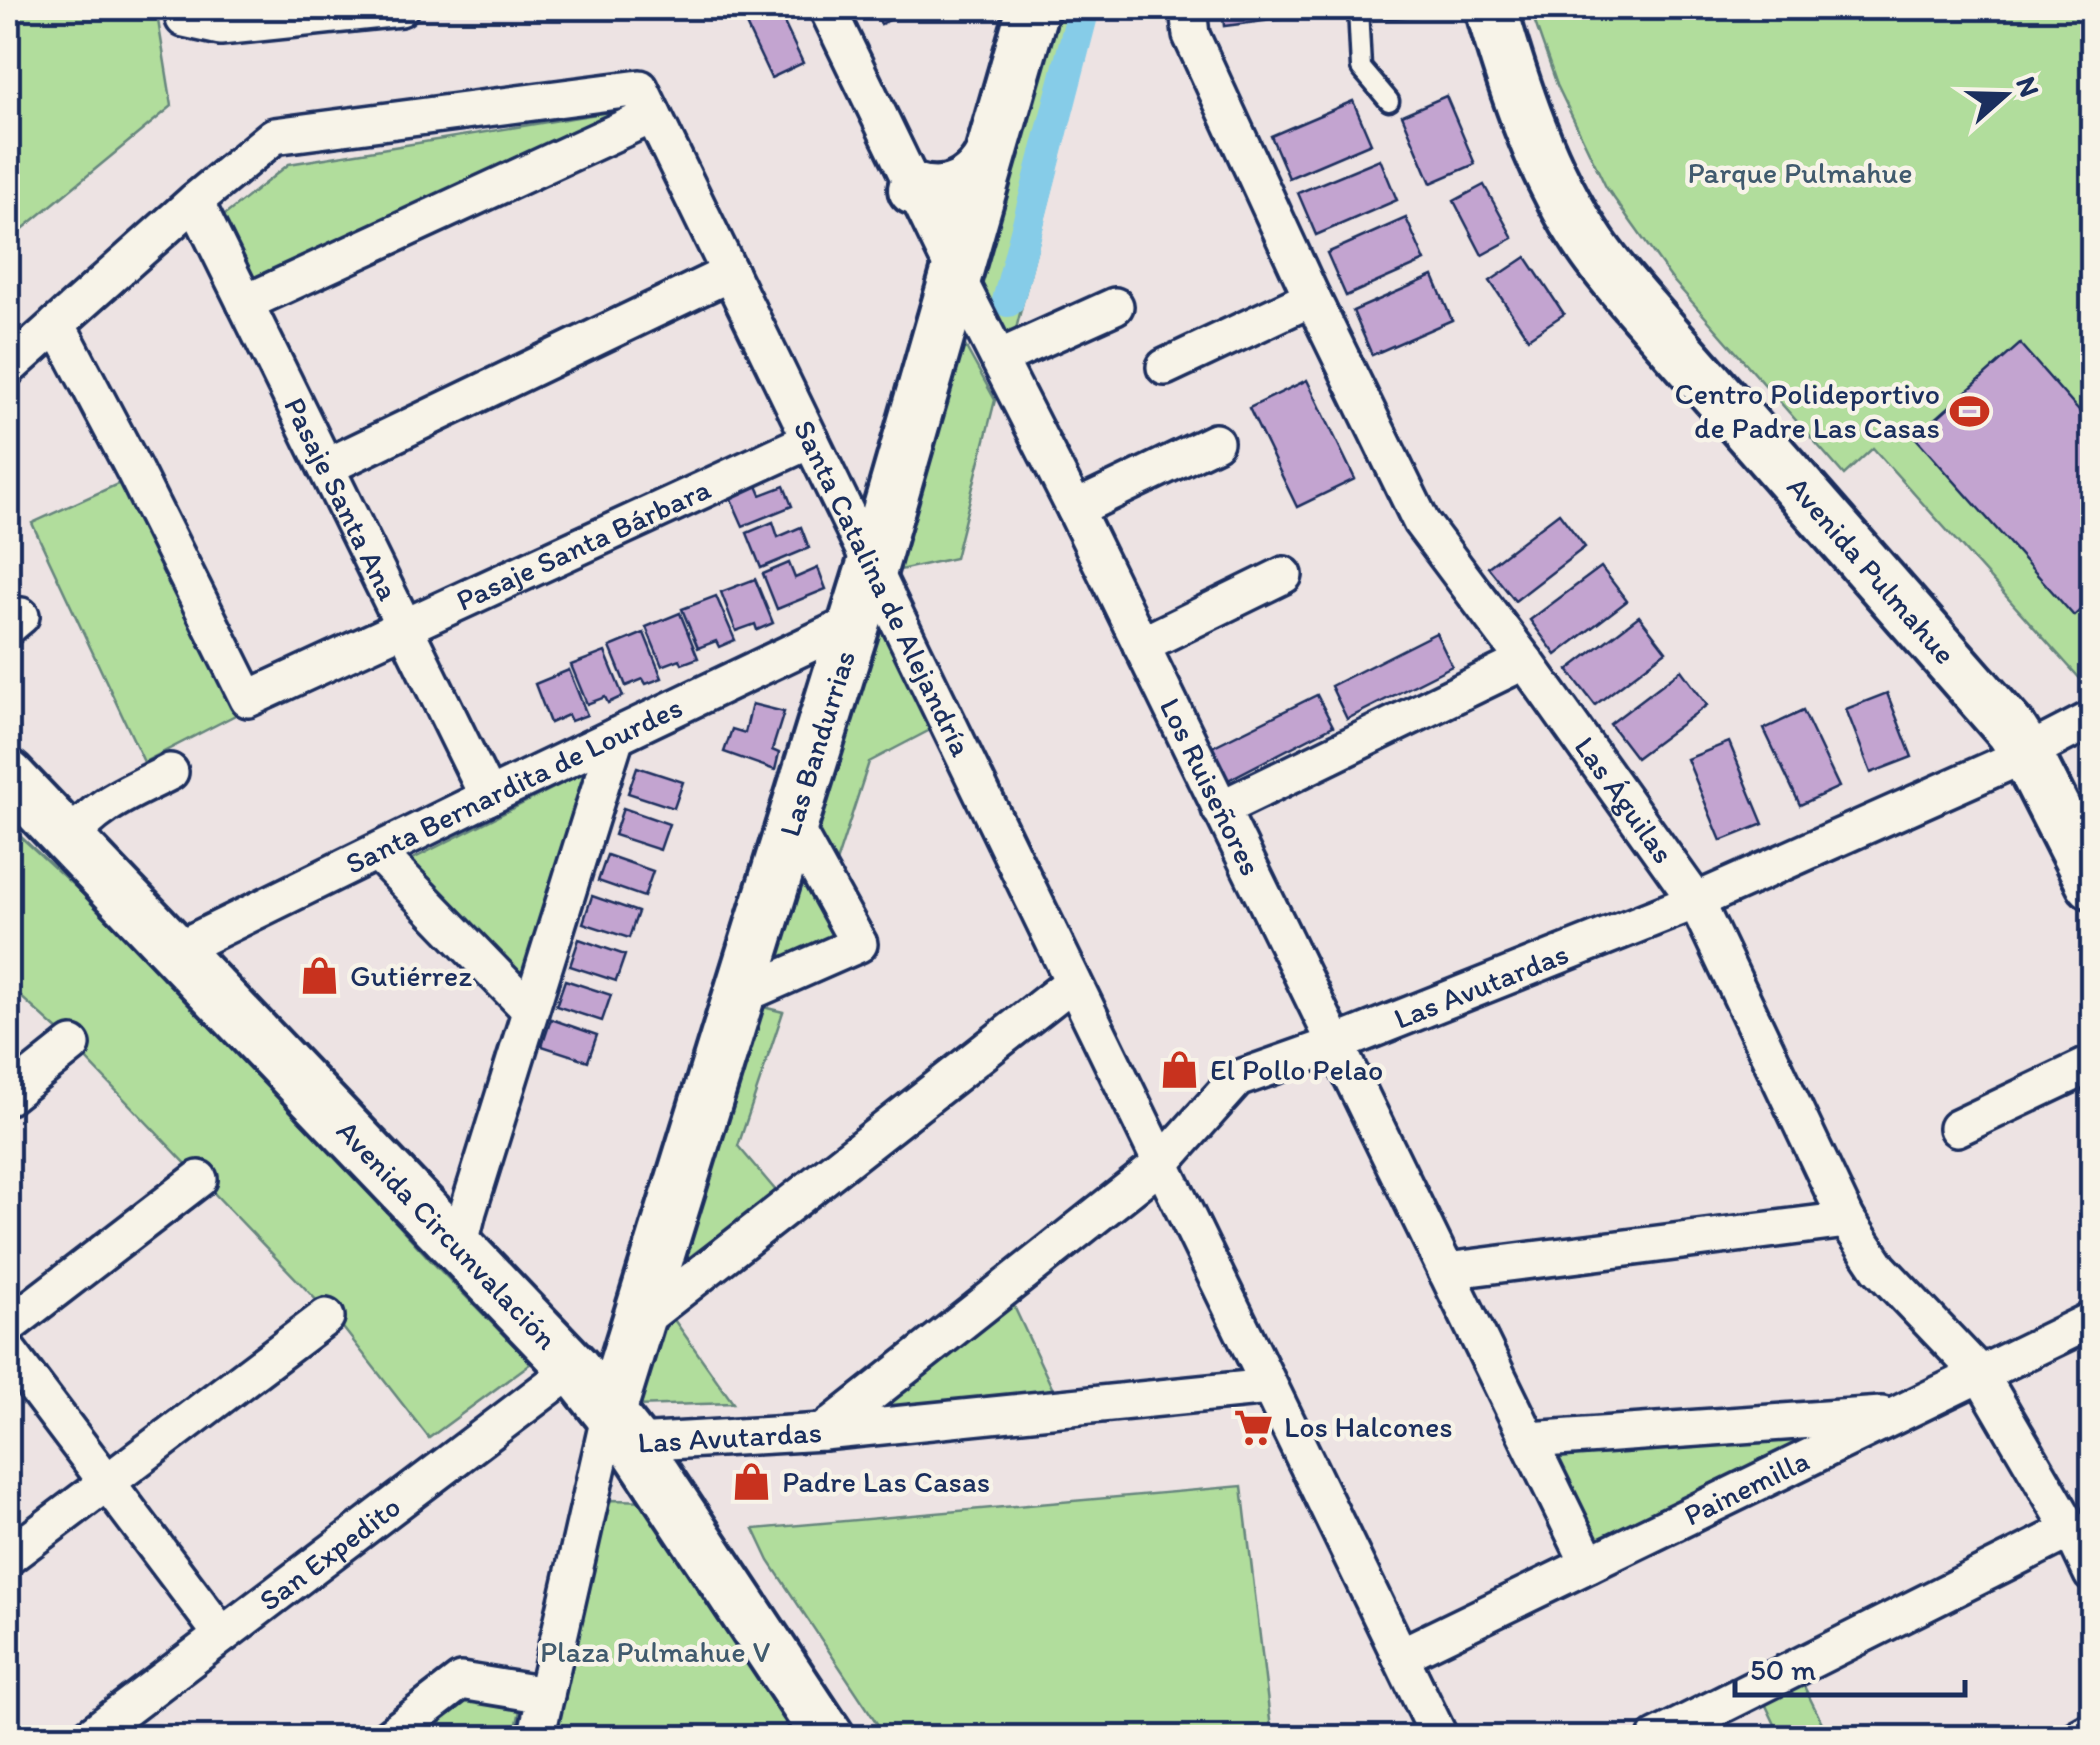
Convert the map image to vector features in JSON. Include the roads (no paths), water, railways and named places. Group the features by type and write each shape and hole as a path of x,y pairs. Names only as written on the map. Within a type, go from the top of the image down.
{"street":[{"path":"182,8 184,19 220,26 400,8"},
{"name":"Los Ruiseñores","path":"827,8 1589,1564"},
{"name":"Las Bandurrias","path":"536,1738 616,1433 635,1325 872,567 1033,8"},
{"name":"Las Águilas","path":"1188,8 1191,35 1420,522 1696,901 1846,1220 1879,1268 1980,1374 2071,1530 2092,1574"},
{"name":"Avenida Pulmahue","path":"1491,8 1543,157 1588,243 2012,731 2092,884"},
{"name":"Santa Catalina de Alejandría","path":"8,368 274,136 640,88 1440,1738"},
{"path":"245,302 653,114"},
{"path":"914,188 936,193 961,187 982,171 989,159"},
{"name":"Pasaje Santa Ana","path":"195,201 488,797"},
{"path":"326,467 730,273"},
{"path":"1165,367 1312,298"},
{"path":"999,358 1115,306"},
{"name":"Pasaje Santa Bárbara","path":"57,324 248,700 810,440"},
{"path":"1076,510 1216,442"},
{"path":"1140,645 1284,574"},
{"name":"Santa Bernardita de Lourdes","path":"174,951 854,622"},
{"path":"1220,810 1524,662"},
{"name":"Las Avutardas","path":"616,1433 823,1432 1161,1164 1237,1080 1696,901 2092,719"},
{"path":"459,1248 616,736"},
{"path":"68,841 103,806 170,772"},
{"name":"Avenida Circunvalación","path":"8,776 574,1368 829,1738"},
{"path":"738,998 859,944 792,823"},
{"path":"377,852 530,1010"},
{"path":"574,1368 635,1325 1073,982"},
{"path":"8,1096 72,1045"},
{"path":"1957,1128 2092,1064"},
{"path":"8,1326 198,1179"},
{"path":"1446,1271 1846,1220"},
{"path":"8,1557 326,1317"},
{"name":"Painemilla","path":"1400,1656 2092,1320"},
{"path":"8,1351 222,1635"},
{"name":"San Expedito","path":"88,1738 574,1368"},
{"path":"823,1432 1269,1388"},
{"path":"1529,1440 1899,1414"},
{"path":"1656,1738 2071,1530"},
{"path":"387,1738 461,1682 546,1695"},
{"path":"2078,1738 2092,1730"}],"lane":[{"path":"1358,8 1361,68 1389,101"}],"waterway":[{"path":"1008,301 1084,8"}],"place":[{"name":"Centro Polideportivo de Padre Las Casas","path":"1970,411"},
{"name":"Gutiérrez","path":"320,976"},
{"name":"El Pollo Pelao","path":"1180,1070"},
{"name":"Los Halcones","path":"1254,1427"},
{"name":"Padre Las Casas","path":"752,1482"}],"park label":[{"name":"Parque Pulmahue","path":"1800,173"},
{"name":"Plaza Pulmahue V","path":"655,1652"}]}
